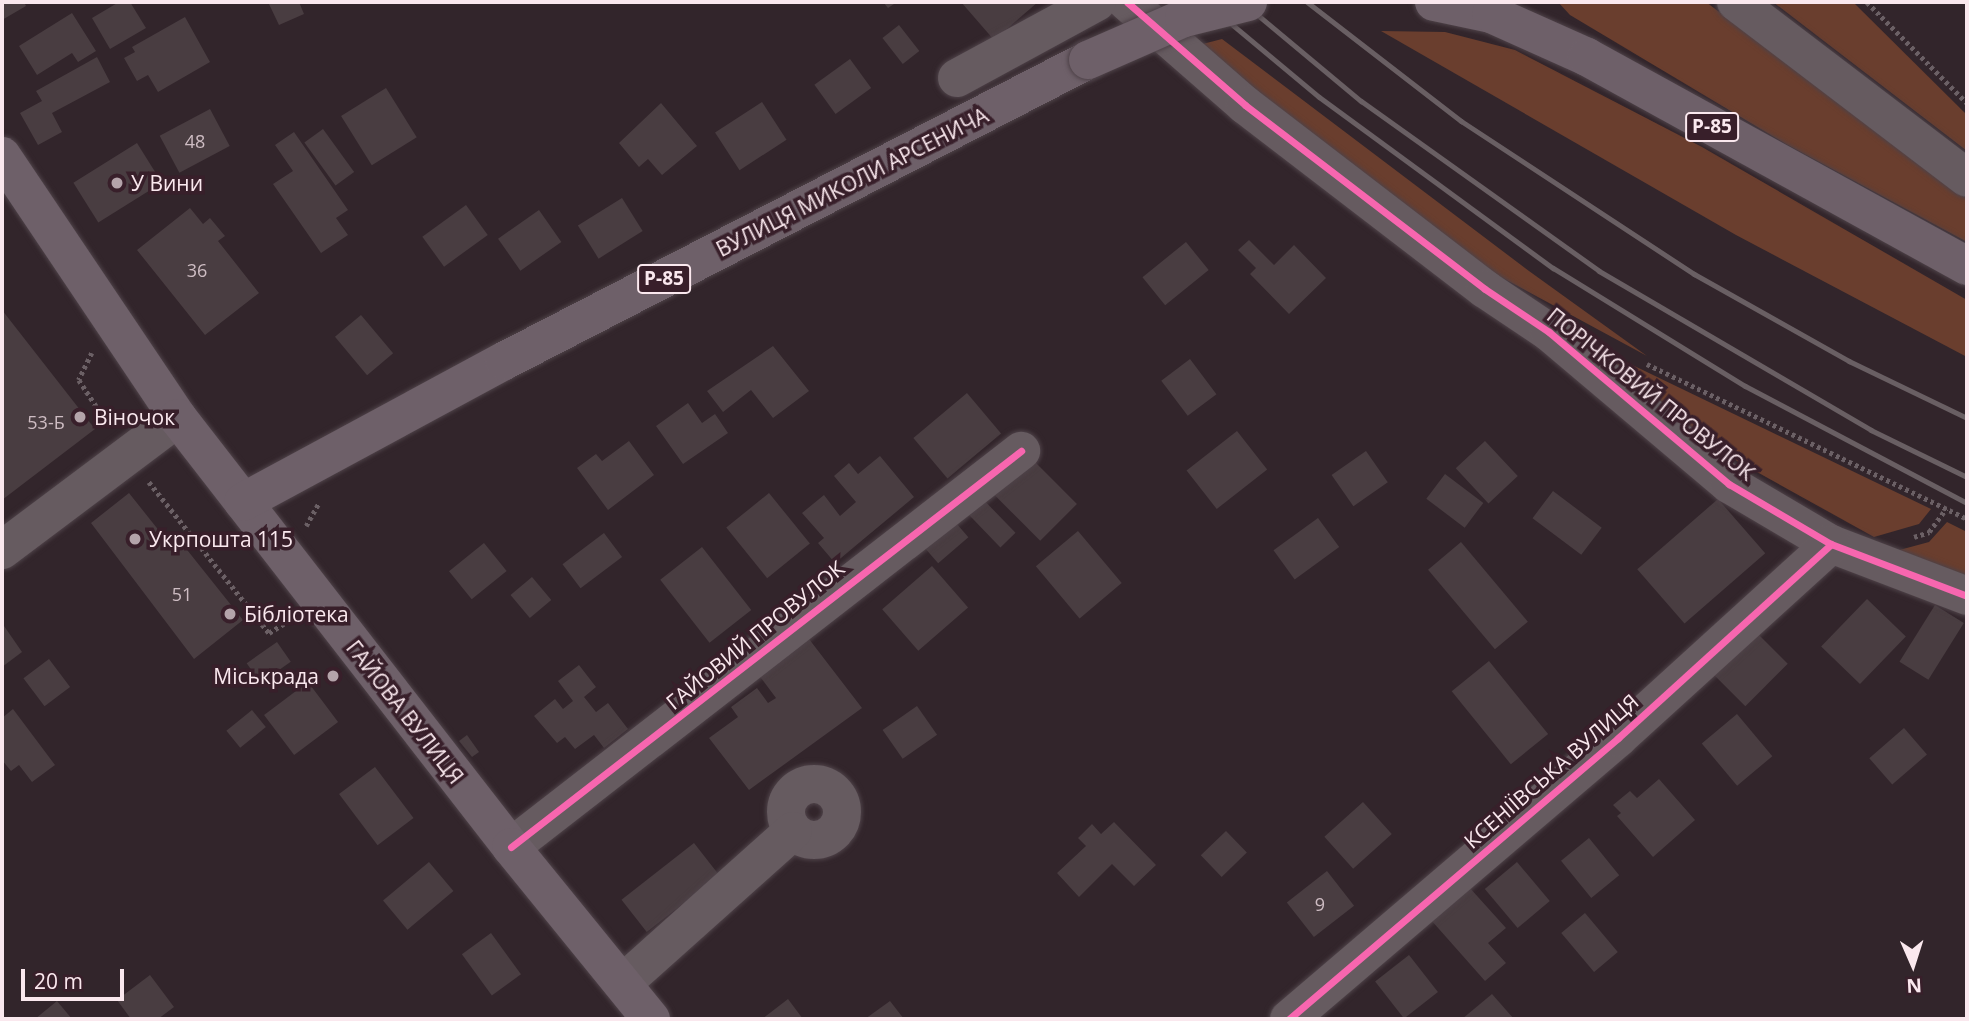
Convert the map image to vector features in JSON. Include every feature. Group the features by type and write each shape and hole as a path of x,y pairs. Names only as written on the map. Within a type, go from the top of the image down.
{"main road":[{"name":"ВУЛИЦЯ МИКОЛИ АРСЕНИЧА","path":"243,502 504,361 1088,60 1184,18 1248,2"},
{"name":"Р-85","path":"1442,3 1490,8 1587,57 1967,265"},
{"name":"ГАЙОВА ВУЛИЦЯ","path":"2,156 178,418 511,848 651,1019"}],"street":[{"path":"957,78 1097,2"},
{"name":"ПОРІЧКОВИЙ ПРОВУЛОК","path":"1127,2 1172,46 1485,289 1549,332 1729,484 1831,544 1967,596"},
{"path":"1736,2 1967,178"},
{"path":"2,550 178,418"},
{"name":"ГАЙОВИЙ ПРОВУЛОК","path":"511,848 1021,451"},
{"name":"КСЕНІЇВСЬКА ВУЛИЦЯ","path":"1289,1019 1618,737 1831,544"},
{"path":"623,983 793,831"}],"path":[{"path":"1867,2 1967,103"},
{"path":"96,345 79,380 129,456"},
{"path":"1634,358 1967,519"},
{"path":"307,533 306,525 324,495"}],"shaded area":[{"path":"1558,2 1706,2 1967,199 1967,242 1786,144 1570,15"},
{"path":"1773,2 1853,2 1967,115 1967,151"},
{"path":"1381,31 1445,32 1515,50 1702,147 1967,300 1967,357 1736,235"},
{"path":"1222,39 1529,271 1647,356 1499,276 1191,47"},
{"path":"1564,332 1931,509 1919,524 1874,537 1737,461"},
{"path":"1947,522 1967,532 1967,583 1892,552 1929,542"}],"building":[{"path":"2,2 24,2 26,6 2,20"},
{"path":"119,2 130,2 146,28 110,49 92,18"},
{"path":"268,2 299,2 304,14 279,25"},
{"path":"883,2 897,2 888,8"},
{"path":"961,2 1038,2 994,40"},
{"path":"72,13 96,51 78,62 72,53 37,75 19,46"},
{"path":"185,17 210,62 158,92 148,75 137,81 124,58 135,52 132,47"},
{"path":"899,25 919,51 903,64 882,38"},
{"path":"97,57 110,82 52,113 62,132 38,145 20,113 42,101 36,91"},
{"path":"850,59 871,88 836,114 814,85"},
{"path":"386,88 417,137 372,165 341,116"},
{"path":"762,102 787,140 740,170 715,132"},
{"path":"661,103 697,146 662,175 648,159 639,167 619,143"},
{"path":"210,109 230,146 179,173 160,136"},
{"path":"323,129 354,172 336,185 304,143"},
{"path":"294,132 348,210 336,218 348,235 321,253 273,184 293,171 275,145"},
{"name":"У Вини","path":"137,143 162,183 98,223 73,183"},
{"path":"622,198 643,231 599,259 578,226"},
{"path":"466,205 488,235 444,267 422,237"},
{"path":"190,208 203,224 210,218 225,236 218,241 259,293 205,335 137,250"},
{"path":"539,210 561,242 520,271 498,239"},
{"path":"1249,240 1274,265 1294,245 1326,278 1289,314 1250,274 1256,268 1238,250"},
{"path":"1186,242 1209,270 1165,305 1142,277"},
{"path":"2,310 95,429 2,500"},
{"path":"361,315 393,353 367,375 335,337"},
{"path":"773,346 809,391 773,418 751,390 723,412 707,391"},
{"path":"1190,359 1216,394 1188,416 1161,381"},
{"path":"967,393 1001,434 947,479 913,438"},
{"path":"688,403 702,423 715,414 728,433 683,464 656,426"},
{"path":"1237,431 1267,470 1217,509 1187,470"},
{"path":"629,441 654,475 608,510 577,468 596,454 602,461"},
{"path":"1485,441 1518,476 1488,503 1456,468"},
{"path":"1366,451 1388,482 1353,506 1332,475"},
{"path":"880,456 914,497 835,563 818,543 824,538 802,513 824,495 840,516 856,502 834,476 849,463 858,474"},
{"path":"1031,458 1077,504 1040,541 994,495"},
{"path":"1445,474 1483,503 1465,528 1426,499"},
{"path":"1553,491 1602,528 1581,555 1533,518"},
{"path":"129,493 172,547 180,541 243,620 194,659 91,523"},
{"path":"769,493 810,544 767,578 726,528"},
{"path":"978,494 1016,533 1000,547 963,509"},
{"path":"1718,499 1765,553 1684,624 1637,569"},
{"path":"950,516 968,537 938,563 920,542"},
{"path":"1318,518 1339,547 1295,579 1274,550"},
{"path":"1078,531 1122,583 1080,618 1036,566"},
{"path":"604,533 622,557 581,588 562,564"},
{"path":"1461,542 1528,622 1495,649 1428,570"},
{"path":"484,543 507,571 472,599 449,571"},
{"path":"702,547 751,610 709,643 660,580"},
{"path":"932,566 968,608 918,651 882,609"},
{"path":"532,577 551,600 530,618 511,595"},
{"path":"1867,599 1906,637 1860,684 1821,646"},
{"path":"1935,605 1964,623 1928,680 1899,662"},
{"path":"2,623 22,652 2,667"},
{"path":"1751,627 1788,664 1745,706 1709,669"},
{"path":"809,639 862,708 749,790 709,738 738,717 731,707 757,688 768,703 776,698 758,674"},
{"path":"277,642 291,662 260,683 247,663"},
{"path":"49,659 70,687 45,706 23,678"},
{"path":"1489,661 1548,734 1511,764 1452,691"},
{"path":"579,665 596,687 584,697 596,712 608,703 628,729 604,748 594,735 575,749 565,737 557,743 534,716 555,699 563,709 573,701 558,681"},
{"path":"308,682 338,722 294,755 264,715"},
{"path":"917,706 937,735 903,759 883,730"},
{"path":"13,709 55,765 32,782 19,765 11,771 2,760 2,718"},
{"path":"252,710 266,727 240,748 226,731"},
{"path":"1737,714 1772,756 1737,786 1702,744"},
{"path":"1904,728 1927,754 1892,785 1869,758"},
{"path":"467,735 479,752 472,757 459,741"},
{"path":"375,767 414,818 378,845 339,794"},
{"path":"1659,779 1695,820 1653,857 1617,816 1621,813 1613,805 1630,791 1637,798"},
{"path":"1363,802 1392,834 1353,869 1324,837"},
{"path":"1114,822 1156,865 1134,886 1112,864 1079,897 1057,873 1086,846 1078,838 1092,824 1101,834"},
{"path":"1226,831 1247,853 1222,877 1201,855"},
{"path":"1589,838 1619,875 1591,898 1561,861"},
{"path":"694,843 719,875 647,932 622,900"},
{"path":"429,862 453,891 407,930 383,901"},
{"path":"1517,862 1550,901 1518,928 1485,889"},
{"path":"1327,871 1354,906 1314,937 1287,902"},
{"path":"1469,887 1506,928 1488,943 1506,963 1485,981 1431,920"},
{"path":"1585,913 1618,952 1594,972 1561,933"},
{"path":"491,933 521,974 492,995 462,954"},
{"path":"1409,955 1438,992 1404,1019 1375,981"},
{"path":"150,975 174,1007 158,1019 131,1019 117,1000"},
{"path":"1492,994 1514,1019 1462,1019"},
{"path":"788,999 803,1019 762,1019"},
{"path":"57,1001 72,1019 35,1019"},
{"path":"890,1001 904,1019 865,1019"}],"railway":[{"path":"1205,2 1319,97 1553,268 1745,386 1967,503"},
{"path":"1242,2 1361,101 1599,271 1871,430 1967,477"},
{"path":"1307,2 1461,121 1694,274 1849,361 1967,418"}],"cycle path":[{"path":"1127,2 1245,105 1485,289 1549,332 1729,484 1831,544 1967,596"},
{"path":"511,847 1021,451"},
{"path":"1289,1019 1618,738 1831,544"}],"place":[{"name":"У Вини","path":"117,183"},
{"name":"Віночок","path":"80,417"},
{"name":"Укрпошта 115","path":"135,539"},
{"name":"Бібліотека","path":"230,614"},
{"name":"Міськрада","path":"333,676"}]}
